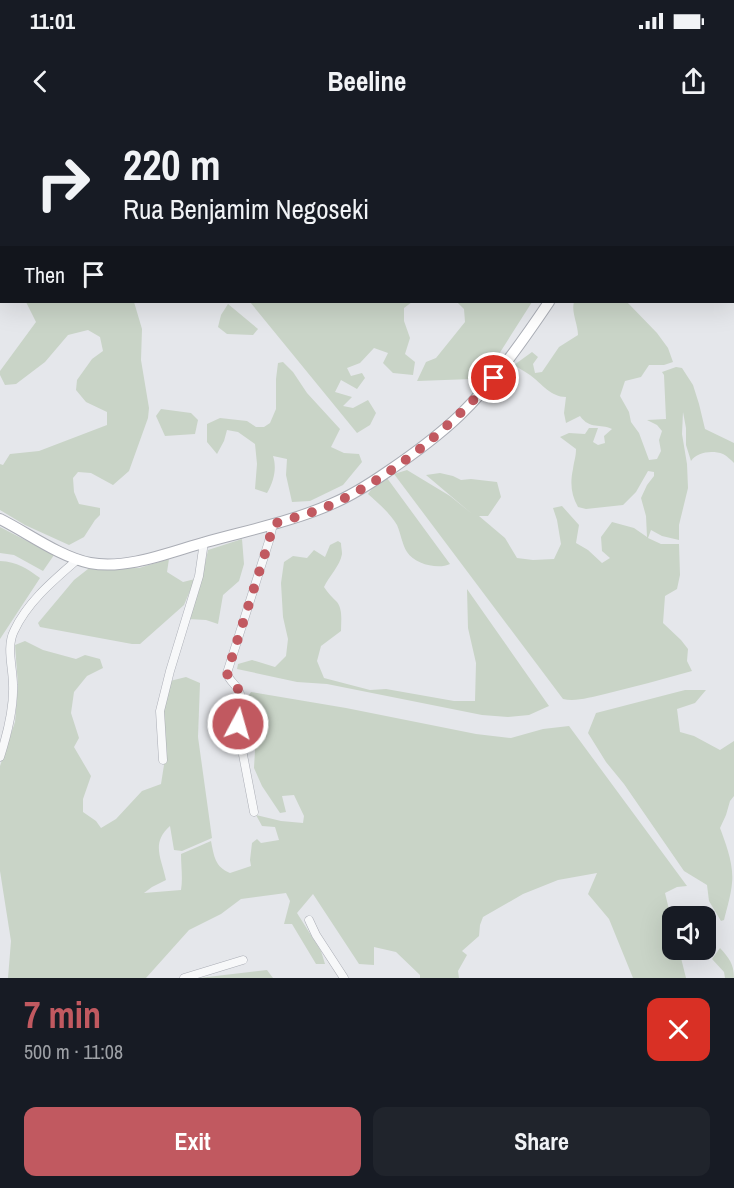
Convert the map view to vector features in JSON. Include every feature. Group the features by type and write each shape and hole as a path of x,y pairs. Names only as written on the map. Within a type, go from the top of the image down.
{"main road":[{"path":"0,519 78,559 102,564 124,563 273,524 338,502 378,478 439,434 459,416 494,378 548,303"}],"street":[{"path":"254,812 239,734 241,695 228,678 227,673 273,524"},
{"path":"163,760 160,711 199,576 204,542"},
{"path":"0,757 12,703 10,654 13,632 37,596 78,559"},
{"path":"309,920 344,978"},
{"path":"184,978 243,960"}],"shaded area":[{"path":"26,303 134,303 142,329 141,360 149,408 148,418 129,471 113,485 91,473 78,472 73,478 74,492 79,504 100,508 100,515 84,537 69,545 25,525 0,510 0,464 3,465 10,454 39,451 107,425 107,412 86,402 76,390 77,380 92,359 103,351 100,337 88,330 68,335 45,362 16,384 5,385 0,371 36,322"},
{"path":"251,303 411,303 404,308 404,321 410,338 405,354 415,362 413,375 393,373 383,363 388,353 374,348 360,363 347,368 351,376 362,373 365,378 357,389 341,380 335,392 352,397 343,406 353,408 368,400 376,413 370,425 357,433"},
{"path":"458,303 531,303 499,354 472,379 417,381 426,362 436,358 465,322 464,309"},
{"path":"574,303 628,303 668,348 673,362 664,365 649,365 641,377 625,381 620,396 629,412 631,422 639,433 649,460 657,459 661,451 659,440 662,431 657,425 647,420 666,419 662,372 676,367 682,368 693,385 705,429 734,443 734,463 723,454 714,452 701,454 691,461 686,445 683,412 682,434 688,488 679,525 679,540 662,536 651,530 648,538 661,544 679,544 680,575 677,589 665,596 663,623 688,649 687,661 692,671 573,700 563,699 394,474 407,470 450,496 471,513 426,475 440,473 461,480 497,482 501,497 488,516 479,516 505,538 517,558 554,559 561,544 553,508 562,506 579,525 576,543 602,563 610,558 602,551 601,537 612,522 634,528 647,537 646,516 641,498 654,472 648,471 636,492 623,505 586,509 578,507 571,484 576,449 560,437 569,433 585,434 589,428 598,428 593,442 598,445 605,443 604,436 612,429 591,425 580,416 566,423 564,413 566,397 551,392 514,365 532,352 538,357 533,364 535,373 542,372 559,347 578,335"},
{"path":"228,304 258,329 253,335 227,334 218,327 221,315"},
{"path":"283,362 307,393 340,429 331,447 344,453 359,454 362,462 343,485 310,501 292,502 286,475 287,459 273,456 274,474 267,493 255,489 257,464 255,444 238,432 227,430 217,454 207,442 207,424 220,418 247,421 256,427 264,427 270,423 276,409 278,363"},
{"path":"161,409 191,413 198,420 195,434 165,436 156,416"},
{"path":"387,478 450,564 427,565 415,560 407,552 397,525 384,508 368,494 376,483"},
{"path":"0,527 54,555 43,571 14,555 0,553"},
{"path":"242,539 244,564 239,581 223,595 218,624 206,620 188,619 200,587 208,550"},
{"path":"338,541 341,543 341,558 324,587 339,605 341,631 321,646 317,661 324,678 370,690 386,689 454,701 475,701 476,663 468,628 467,589 549,706 529,715 508,717 482,715 327,684 297,682 237,669 238,664 252,660 275,667 286,656 288,639 283,617 281,583 284,562 293,556 307,558 314,550 325,557 330,545"},
{"path":"169,559 167,572 183,582 195,579 184,605 140,644 40,627 38,623 74,580 88,569 139,568"},
{"path":"0,561 22,566 40,578 0,639"},
{"path":"25,641 43,650 76,659 85,655 100,659 103,668 87,676 74,692 71,713 79,738 74,747 91,776 83,799 83,812 96,821 101,828 116,819 142,791 161,784 164,765 162,719 170,681 186,677 200,683 198,737 212,838 182,851 174,850 170,826 164,832 159,844 166,880 144,893 181,890 181,854 211,841 216,860 225,871 230,873 251,866 252,843 257,839 261,843 279,840 275,827 262,826 256,815 303,823 304,816 294,795 282,796 286,812 280,813 262,786 254,768 253,735 244,731 246,716 244,702 251,692 476,734 511,738 543,729 569,726 687,886 677,887 665,893 668,906 662,906 662,960 682,960 686,978 633,978 609,919 588,894 597,873 558,880 523,894 483,917 479,936 462,951 467,955 458,971 459,978 420,978 420,975 396,952 374,947 374,965 359,964 313,894 297,913 321,951 325,964 316,964 292,924 284,924 290,901 286,893 241,899 221,914 189,930 146,978 8,978 11,941 0,871 0,766 15,722 18,685 15,645"},
{"path":"685,690 706,690 695,703 677,709 680,732 694,736 720,750 734,741 734,796 720,828 731,862 732,876 724,920 721,921 716,913 716,906 712,906 709,901 707,885 684,871 588,733 596,713"},
{"path":"720,948 726,955 733,969 734,978 725,978 724,972 713,960 716,960 716,954"},
{"path":"267,970 273,978 199,978"}],"route":[{"path":"238,724 241,695 228,678 227,673 273,524 338,502 378,478 439,434 494,378"}]}
